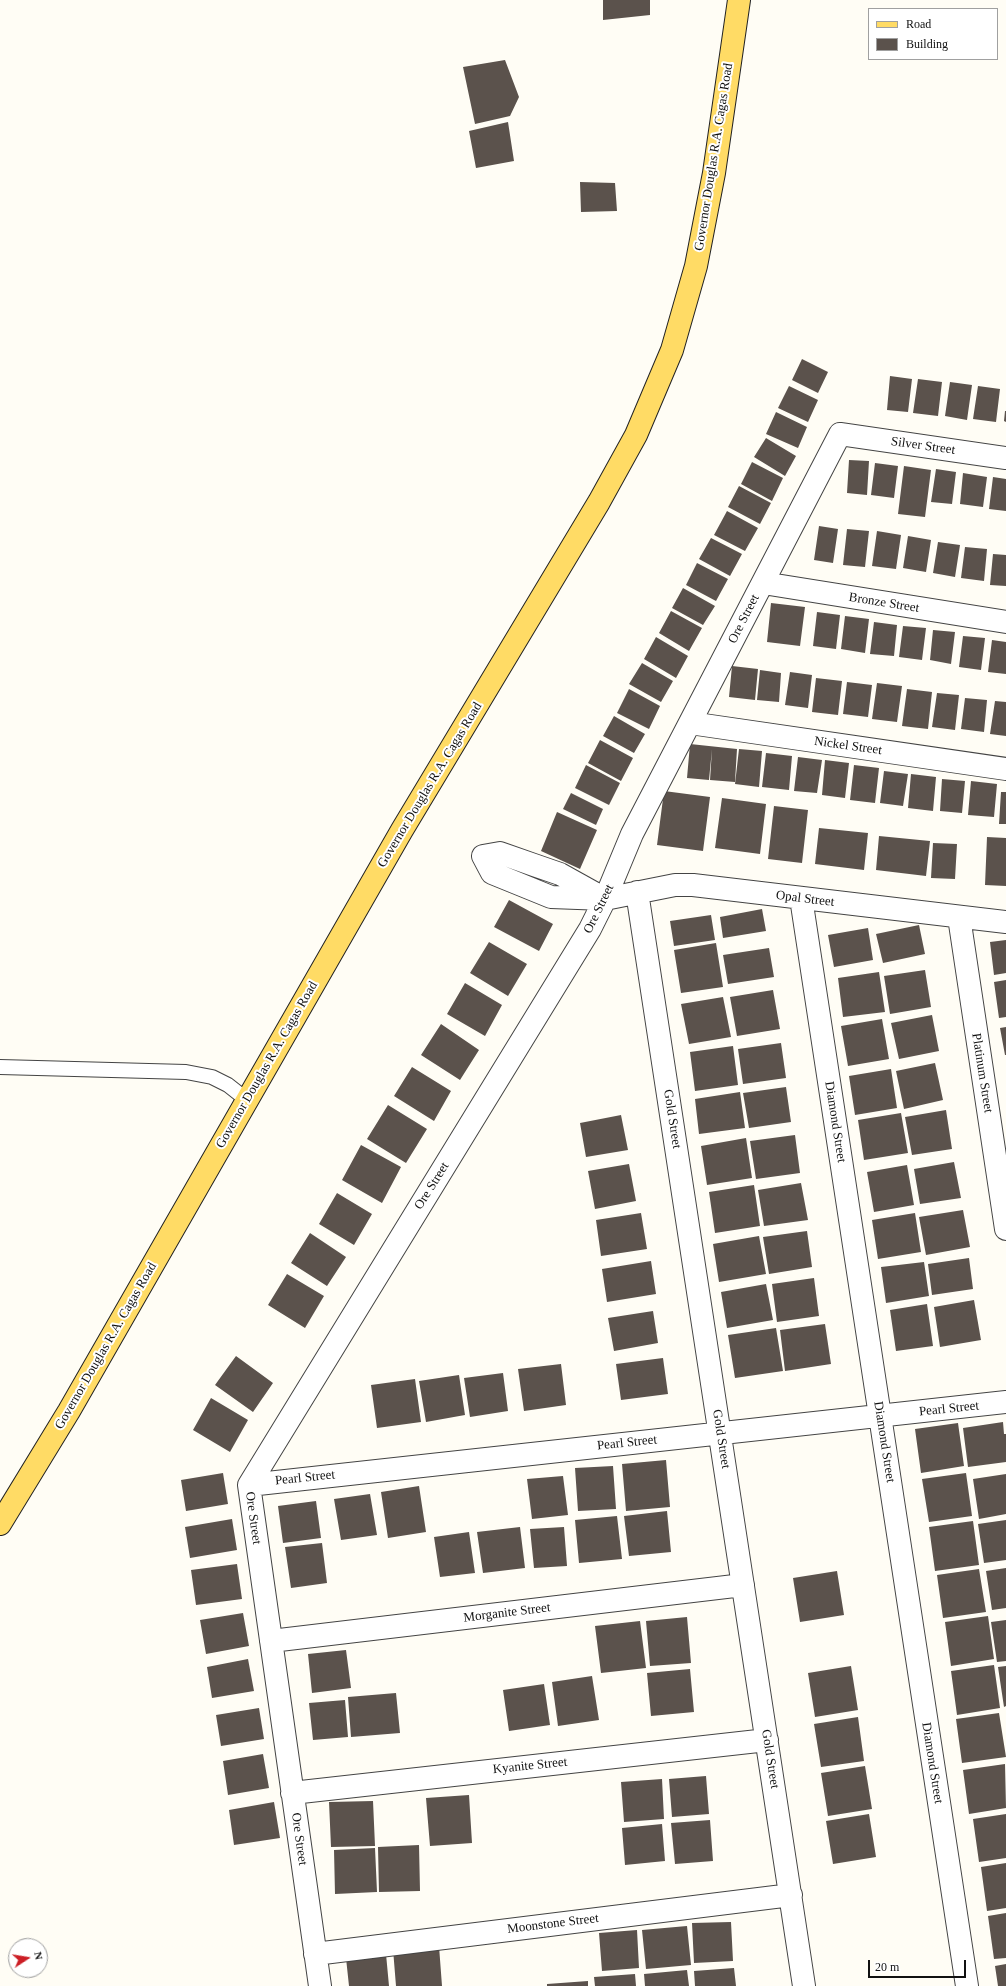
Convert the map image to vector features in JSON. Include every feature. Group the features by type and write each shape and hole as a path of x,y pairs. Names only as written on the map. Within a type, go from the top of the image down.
{"main road":[{"name":"Governor Douglas R.A. Cagas Road","path":"0,1524 69,1411 402,830 599,502 636,435 672,350 696,266 714,173 739,0"}],"street":[{"name":"Silver Street","path":"840,434 1006,458"},
{"name":"Ore Street","path":"320,1986 249,1484 576,953 605,899 632,834 840,434"},
{"name":"Bronze Street","path":"763,583 1006,622"},
{"name":"Nickel Street","path":"690,723 1006,769"},
{"name":"Opal Street","path":"605,899 675,885 693,886 1006,922"},
{"name":"Gold Street","path":"638,892 804,1986"},
{"name":"Diamond Street","path":"801,898 966,1986"},
{"name":"Platinum Street","path":"959,917 1006,1229"},
{"name":"Pearl Street","path":"249,1484 1006,1402"},
{"name":"Morganite Street","path":"271,1641 744,1585"},
{"name":"Kyanite Street","path":"292,1793 767,1740"},
{"name":"Moonstone Street","path":"315,1954 791,1895"}],"lane":[{"path":"0,1067 186,1072 212,1077 228,1085 247,1100"}],"building":[{"path":"603,0 650,0 650,15 603,20"},
{"path":"505,60 519,97 510,116 475,124 463,67"},
{"path":"508,122 514,161 476,168 469,131"},
{"path":"580,182 615,183 617,211 581,212"},
{"path":"802,359 828,372 818,393 792,380"},
{"path":"890,376 912,379 908,412 887,410"},
{"path":"918,379 942,382 938,416 913,413"},
{"path":"950,382 972,385 967,420 945,416"},
{"path":"789,386 818,400 808,422 778,408"},
{"path":"978,386 1000,389 996,422 973,419"},
{"path":"1006,411 1006,422 1004,421"},
{"path":"776,412 807,427 798,448 766,434"},
{"path":"766,438 796,456 785,476 754,457"},
{"path":"849,460 869,461 867,495 847,493"},
{"path":"752,462 783,478 772,501 741,484"},
{"path":"875,463 898,466 894,498 871,495"},
{"path":"904,466 931,470 925,517 898,514"},
{"path":"936,469 956,472 952,504 931,502"},
{"path":"963,473 987,477 983,507 960,504"},
{"path":"993,477 1006,479 1006,511 989,509"},
{"path":"739,486 771,503 760,524 728,507"},
{"path":"727,511 758,528 745,551 714,535"},
{"path":"819,526 838,529 833,563 814,560"},
{"path":"847,529 869,531 865,567 843,565"},
{"path":"877,531 901,535 896,569 872,566"},
{"path":"908,536 931,540 926,572 903,568"},
{"path":"711,538 742,554 730,576 699,559"},
{"path":"938,542 960,545 955,577 933,573"},
{"path":"965,547 987,549 984,581 961,578"},
{"path":"993,554 1006,555 1006,586 990,585"},
{"path":"697,563 728,579 716,601 686,585"},
{"path":"683,588 715,606 703,625 672,608"},
{"path":"771,603 805,607 800,646 767,642"},
{"path":"671,611 702,628 689,651 659,633"},
{"path":"817,612 840,615 836,649 813,646"},
{"path":"845,616 869,619 865,653 841,649"},
{"path":"874,622 897,625 894,656 870,654"},
{"path":"903,626 926,628 922,660 899,657"},
{"path":"933,630 955,632 951,664 930,660"},
{"path":"963,636 985,638 981,670 959,667"},
{"path":"656,637 688,656 676,678 644,659"},
{"path":"992,640 1006,642 1006,674 988,672"},
{"path":"642,663 673,681 661,702 629,684"},
{"path":"732,666 758,669 755,700 729,697"},
{"path":"760,670 781,673 779,702 757,700"},
{"path":"790,672 812,675 808,708 785,705"},
{"path":"816,678 842,681 838,715 812,712"},
{"path":"847,682 872,685 868,717 843,714"},
{"path":"877,683 902,686 897,722 872,719"},
{"path":"629,689 660,706 649,729 617,713"},
{"path":"907,689 932,692 928,729 902,726"},
{"path":"937,693 959,695 955,730 932,727"},
{"path":"965,698 987,700 984,732 961,729"},
{"path":"995,701 1006,702 1006,736 990,734"},
{"path":"614,716 645,734 634,753 603,736"},
{"path":"600,740 633,758 621,781 588,763"},
{"path":"690,744 737,749 735,782 710,780 712,749 709,780 687,778"},
{"path":"739,749 762,751 759,787 735,784"},
{"path":"766,753 792,756 789,790 762,787"},
{"path":"798,757 822,760 817,793 794,791"},
{"path":"825,760 849,763 845,798 822,795"},
{"path":"586,765 620,783 609,805 575,788"},
{"path":"854,765 879,768 875,803 850,800"},
{"path":"884,771 908,774 903,806 880,803"},
{"path":"911,774 936,777 933,811 908,808"},
{"path":"942,779 965,781 962,813 940,811"},
{"path":"971,781 997,784 994,817 968,815"},
{"path":"664,791 710,797 703,851 657,845"},
{"path":"1001,792 1006,792 1006,824 999,824"},
{"path":"571,793 603,809 596,825 563,809"},
{"path":"722,798 766,804 760,854 715,848"},
{"path":"774,806 808,810 802,863 768,859"},
{"path":"557,812 597,830 580,869 541,851"},
{"path":"819,828 868,833 864,870 815,864"},
{"path":"879,836 930,841 926,876 876,870"},
{"path":"987,837 1006,838 1006,886 985,885"},
{"path":"933,843 957,844 955,879 931,878"},
{"path":"509,900 553,924 539,951 494,927"},
{"path":"762,909 766,931 723,938 720,917"},
{"path":"711,915 715,940 674,946 670,921"},
{"path":"919,925 925,954 883,963 876,934"},
{"path":"868,928 873,960 834,967 828,935"},
{"path":"1006,940 1006,973 994,975 990,942"},
{"path":"489,942 527,964 508,996 470,973"},
{"path":"716,943 723,987 681,993 674,950"},
{"path":"769,948 774,977 728,984 723,955"},
{"path":"925,970 931,1007 890,1014 884,976"},
{"path":"879,972 885,1012 843,1017 838,978"},
{"path":"1006,980 1006,1017 999,1018 994,982"},
{"path":"465,983 502,1005 485,1036 447,1014"},
{"path":"773,990 780,1029 737,1036 730,997"},
{"path":"723,997 731,1037 689,1044 681,1004"},
{"path":"932,1015 939,1051 899,1059 891,1023"},
{"path":"882,1019 889,1059 848,1066 841,1026"},
{"path":"441,1024 479,1050 460,1080 421,1055"},
{"path":"1006,1027 1006,1055 1005,1055 1000,1028"},
{"path":"781,1043 786,1078 743,1084 738,1049"},
{"path":"733,1046 738,1085 695,1091 690,1052"},
{"path":"935,1063 943,1100 904,1109 896,1071"},
{"path":"412,1067 451,1091 434,1121 394,1096"},
{"path":"891,1069 897,1108 855,1115 849,1076"},
{"path":"786,1087 791,1122 749,1128 743,1093"},
{"path":"740,1092 745,1128 699,1134 695,1099"},
{"path":"388,1105 427,1129 406,1163 367,1139"},
{"path":"946,1110 952,1149 912,1155 905,1117"},
{"path":"901,1113 908,1153 864,1160 858,1120"},
{"path":"621,1115 628,1150 586,1157 580,1123"},
{"path":"795,1135 800,1173 756,1179 750,1141"},
{"path":"746,1138 752,1178 707,1185 701,1146"},
{"path":"361,1145 401,1167 382,1203 342,1180"},
{"path":"954,1162 961,1198 920,1204 914,1169"},
{"path":"629,1164 636,1201 595,1209 588,1171"},
{"path":"907,1165 914,1205 874,1212 867,1172"},
{"path":"801,1183 808,1220 764,1226 758,1190"},
{"path":"754,1185 760,1226 715,1233 709,1192"},
{"path":"337,1193 372,1214 354,1245 319,1224"},
{"path":"963,1210 970,1247 926,1255 919,1217"},
{"path":"641,1213 647,1249 601,1256 596,1220"},
{"path":"915,1213 921,1252 878,1259 872,1220"},
{"path":"807,1231 812,1267 769,1274 763,1237"},
{"path":"310,1233 346,1257 327,1286 291,1263"},
{"path":"759,1236 766,1274 719,1282 713,1244"},
{"path":"969,1258 973,1289 932,1295 928,1264"},
{"path":"651,1261 656,1294 607,1302 602,1269"},
{"path":"924,1262 929,1296 886,1303 881,1267"},
{"path":"287,1274 324,1296 305,1328 268,1305"},
{"path":"814,1278 819,1316 777,1322 772,1284"},
{"path":"766,1284 773,1320 727,1328 721,1292"},
{"path":"974,1300 981,1340 940,1347 934,1307"},
{"path":"927,1304 933,1346 896,1351 890,1310"},
{"path":"653,1311 658,1343 614,1351 608,1318"},
{"path":"825,1324 831,1364 785,1371 780,1330"},
{"path":"776,1328 783,1371 735,1378 728,1335"},
{"path":"236,1356 273,1383 253,1412 215,1385"},
{"path":"663,1358 668,1394 621,1400 616,1364"},
{"path":"561,1364 566,1405 524,1411 518,1369"},
{"path":"503,1373 508,1411 470,1417 464,1378"},
{"path":"459,1375 465,1415 426,1422 419,1381"},
{"path":"415,1379 421,1422 377,1428 371,1385"},
{"path":"211,1398 248,1420 230,1452 193,1430"},
{"path":"1003,1422 1004,1434 1006,1434 1006,1462 968,1467 963,1428"},
{"path":"958,1423 964,1466 921,1473 915,1429"},
{"path":"666,1460 670,1507 626,1511 622,1464"},
{"path":"613,1466 616,1509 578,1511 575,1468"},
{"path":"223,1473 228,1504 186,1511 181,1480"},
{"path":"966,1473 972,1516 929,1522 922,1479"},
{"path":"1006,1474 1006,1514 979,1519 973,1479"},
{"path":"563,1476 568,1515 532,1519 527,1479"},
{"path":"419,1486 426,1532 388,1538 381,1492"},
{"path":"370,1494 377,1535 341,1540 334,1499"},
{"path":"316,1501 321,1538 283,1543 278,1506"},
{"path":"667,1511 671,1552 629,1556 624,1516"},
{"path":"617,1516 622,1559 579,1563 575,1520"},
{"path":"232,1519 237,1550 190,1558 185,1527"},
{"path":"1006,1520 1006,1560 984,1563 978,1524"},
{"path":"973,1521 979,1565 935,1571 929,1527"},
{"path":"520,1527 525,1568 483,1573 477,1532"},
{"path":"564,1527 567,1566 534,1568 530,1529"},
{"path":"469,1532 475,1573 440,1577 434,1537"},
{"path":"322,1543 327,1583 291,1588 285,1547"},
{"path":"237,1564 242,1599 196,1605 191,1570"},
{"path":"1006,1568 1006,1608 992,1610 986,1571"},
{"path":"979,1569 986,1612 943,1618 937,1575"},
{"path":"837,1571 844,1615 800,1622 793,1578"},
{"path":"243,1613 249,1646 206,1654 200,1620"},
{"path":"988,1616 994,1659 951,1666 945,1622"},
{"path":"687,1617 691,1663 650,1666 646,1621"},
{"path":"1006,1620 1006,1661 997,1662 991,1622"},
{"path":"640,1621 646,1668 601,1673 595,1626"},
{"path":"346,1650 351,1688 312,1693 308,1654"},
{"path":"248,1659 254,1691 212,1698 207,1667"},
{"path":"994,1665 1000,1708 957,1715 951,1671"},
{"path":"851,1666 858,1710 815,1717 808,1673"},
{"path":"1006,1666 1006,1706 1004,1707 998,1667"},
{"path":"690,1669 694,1712 651,1716 647,1673"},
{"path":"592,1676 599,1720 558,1726 552,1682"},
{"path":"544,1684 550,1725 509,1731 503,1690"},
{"path":"396,1693 400,1733 351,1737 348,1697"},
{"path":"345,1700 348,1737 313,1740 309,1703"},
{"path":"259,1708 264,1739 221,1746 216,1715"},
{"path":"999,1713 1006,1757 962,1763 956,1719"},
{"path":"858,1717 864,1761 821,1767 814,1724"},
{"path":"263,1754 269,1788 228,1795 223,1761"},
{"path":"1005,1764 1006,1808 969,1814 963,1770"},
{"path":"865,1766 872,1809 828,1816 821,1773"},
{"path":"706,1776 709,1814 672,1817 669,1779"},
{"path":"662,1779 664,1819 624,1822 621,1782"},
{"path":"469,1795 472,1843 430,1846 426,1798"},
{"path":"373,1801 375,1846 331,1847 329,1802"},
{"path":"274,1802 280,1838 234,1845 229,1810"},
{"path":"869,1814 876,1857 833,1864 826,1821"},
{"path":"1006,1814 1006,1858 979,1862 973,1819"},
{"path":"710,1820 713,1861 675,1864 671,1823"},
{"path":"662,1824 665,1861 625,1865 622,1828"},
{"path":"419,1845 420,1891 379,1892 378,1847"},
{"path":"375,1848 377,1892 335,1894 334,1850"},
{"path":"1006,1863 1006,1908 987,1911 981,1867"},
{"path":"1006,1913 1006,1958 994,1959 988,1916"},
{"path":"731,1922 733,1961 694,1963 692,1923"},
{"path":"687,1926 691,1965 646,1969 642,1930"},
{"path":"637,1930 639,1968 602,1971 599,1933"},
{"path":"439,1946 442,1986 396,1986 393,1949"},
{"path":"386,1954 389,1986 349,1986 346,1958"},
{"path":"1006,1964 1006,1986 998,1986 995,1966"},
{"path":"734,1968 736,1986 695,1986 694,1971"},
{"path":"687,1970 689,1986 645,1986 644,1974"},
{"path":"635,1974 636,1986 595,1986 594,1977"},
{"path":"588,1981 588,1986 547,1986 547,1984"}]}
